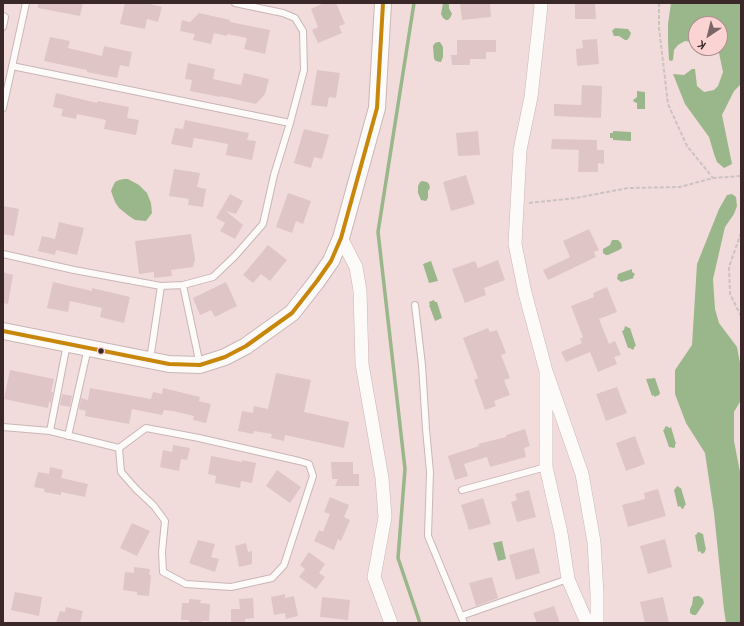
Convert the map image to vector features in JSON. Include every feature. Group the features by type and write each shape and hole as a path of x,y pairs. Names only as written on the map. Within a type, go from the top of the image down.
{"street":[{"path":"3,331 169,364 200,364 225,357 246,346 292,313 317,282 331,261 341,238 377,108 383,3"},
{"path":"540,3 541,6 531,97 520,150 515,244 525,293 546,371 582,474 594,542 597,623"},
{"path":"341,238 356,267 360,291 362,364 382,478 385,517 374,578 391,623"},
{"path":"546,371 546,467 561,533 568,579 587,623"}],"lane":[{"path":"3,108 26,3"},
{"path":"3,254 74,270 161,286 183,286 213,277 236,256 263,224 274,175 304,70 303,31 295,18 283,13 235,3"},
{"path":"3,16 5,17 3,27"},
{"path":"12,66 290,123"},
{"path":"150,360 161,286"},
{"path":"183,286 200,364"},
{"path":"415,305 422,365 430,472 428,536 464,623"},
{"path":"50,431 67,344"},
{"path":"68,436 88,348"},
{"path":"3,427 50,431 119,448 146,428 199,438 309,464 313,476 284,565 272,578 231,587 186,584 163,572 162,552 165,521 154,506 121,472 119,448"},
{"path":"462,490 546,467"},
{"path":"461,616 568,579"}],"path":[{"path":"659,3 659,28 668,104 687,146 713,178"},
{"path":"517,205 576,198 628,188 680,187 713,178 741,176"},
{"path":"741,233 729,267 730,294 741,316"}],"shaded area":[{"path":"443,3 448,3 452,14 448,20 443,18 441,14"},
{"path":"671,3 741,3 741,84 734,91 722,115 732,164 724,168 717,162 709,137 685,104 673,74 684,75 692,69 695,69 697,86 704,92 714,90 718,86 723,72 720,56 728,56 728,16 688,16 688,41 685,41 678,45 674,50 673,60 671,61 669,60 668,24"},
{"path":"615,28 628,29 631,33 629,38 625,40 619,36 614,36 612,31"},
{"path":"440,42 443,47 443,57 441,62 434,59 433,46"},
{"path":"637,91 645,92 645,109 637,109 637,103 633,100 637,97"},
{"path":"613,131 631,132 631,141 613,140 613,138 610,138 610,133 613,133"},
{"path":"128,179 139,185 147,193 151,203 152,213 146,221 135,220 119,208 115,202 111,191 115,182"},
{"path":"422,181 427,182 430,188 426,201 421,200 418,193 418,186"},
{"path":"732,194 736,197 737,206 734,214 725,227 713,279 715,309 719,323 737,347 741,368 741,400 734,412 734,441 741,481 741,623 726,623 714,513 705,453 686,423 675,394 675,370 692,345 697,264 719,209 727,195"},
{"path":"612,240 618,240 621,243 622,248 606,255 603,253 603,249 610,245"},
{"path":"431,261 438,281 429,283 423,264"},
{"path":"632,269 632,272 635,274 633,277 634,278 621,282 617,279 618,274"},
{"path":"434,300 437,302 442,318 435,321 429,305 429,302"},
{"path":"625,326 630,328 636,346 633,350 628,348 622,331 624,330"},
{"path":"655,378 660,393 654,397 654,395 652,396 646,379"},
{"path":"667,426 669,428 671,427 676,444 674,448 669,447 663,430"},
{"path":"677,486 681,488 686,505 683,509 680,506 678,507 674,490"},
{"path":"698,532 703,534 706,550 702,554 700,551 698,552 695,535"},
{"path":"502,541 506,559 498,561 493,543"},
{"path":"697,596 703,599 704,603 696,615 693,615 690,613 690,609 693,597"}],"building":[{"path":"38,3 83,3 80,16 38,8"},
{"path":"125,3 146,3 162,7 158,22 147,19 145,29 120,24"},
{"path":"324,3 336,3 345,24 339,26 342,33 318,43 312,30 318,27 311,9"},
{"path":"460,3 490,3 491,17 462,20"},
{"path":"575,3 595,3 596,19 575,19"},
{"path":"199,13 230,20 230,22 270,30 265,54 244,49 247,38 214,33 211,44 193,40 195,34 180,31 182,20 190,22"},
{"path":"50,37 70,41 68,48 102,56 104,46 132,52 129,67 120,65 117,78 44,61"},
{"path":"597,39 599,64 577,66 576,49 583,48 582,40"},
{"path":"457,40 496,40 496,52 486,52 486,59 470,59 470,65 452,65 451,55 457,55"},
{"path":"188,63 215,69 213,79 241,85 244,73 269,79 265,94 256,104 190,91 192,80 185,79"},
{"path":"317,70 340,73 336,98 329,97 327,107 311,105"},
{"path":"582,85 602,86 601,118 554,116 554,104 581,105"},
{"path":"56,93 97,103 98,101 129,107 127,118 139,120 136,135 104,129 106,120 77,114 76,119 61,116 63,109 53,107"},
{"path":"185,120 249,133 247,140 256,141 252,160 226,155 228,144 194,138 192,148 171,144 175,128 183,129"},
{"path":"304,129 329,135 322,159 314,157 311,168 294,163"},
{"path":"478,131 480,155 458,156 456,133"},
{"path":"552,139 597,140 597,150 604,150 604,164 598,163 598,172 578,172 579,150 551,149"},
{"path":"174,169 200,173 197,187 206,189 203,207 188,205 189,199 169,196"},
{"path":"466,175 475,204 451,211 443,182"},
{"path":"288,193 311,201 303,224 296,221 292,233 276,227"},
{"path":"230,194 243,201 236,214 226,211 243,225 235,239 220,231 225,223 216,218"},
{"path":"3,206 19,209 14,236 3,234"},
{"path":"59,222 84,228 77,255 56,250 55,255 38,251 42,236 55,239"},
{"path":"589,229 599,250 594,252 596,257 548,280 543,270 570,257 563,241"},
{"path":"191,234 195,259 193,267 171,270 172,276 154,278 154,272 139,274 135,241"},
{"path":"268,245 287,260 270,281 261,274 253,283 243,275"},
{"path":"498,260 505,280 484,288 486,295 465,303 452,269 475,261 478,268"},
{"path":"3,272 13,275 8,304 3,303"},
{"path":"53,282 92,291 92,288 130,297 124,323 100,317 102,308 70,301 68,312 47,308"},
{"path":"226,282 237,306 215,317 211,310 200,315 193,298"},
{"path":"607,287 617,312 599,319 609,344 615,341 621,355 614,357 617,364 598,372 590,352 566,362 561,352 582,343 580,339 583,337 571,306 594,297 593,293"},
{"path":"488,328 490,332 497,330 506,353 501,355 510,378 504,380 510,395 494,401 496,406 485,410 474,380 478,378 463,338"},
{"path":"10,370 54,379 51,392 53,392 51,403 49,402 48,408 4,399"},
{"path":"276,373 311,380 304,412 349,422 344,448 285,435 284,441 271,438 272,434 254,431 253,434 238,431 242,411 253,413 254,406 268,409"},
{"path":"617,387 627,413 606,421 596,394"},
{"path":"90,388 151,399 153,392 162,394 163,388 200,397 199,401 211,404 206,423 193,420 194,416 173,411 164,410 162,415 132,409 129,424 85,416 86,411 79,409 81,398 88,400"},
{"path":"62,394 72,396 70,407 60,405"},
{"path":"525,429 530,446 524,448 526,457 490,467 487,457 464,464 468,476 455,480 448,456 479,446 478,444 506,437 506,435"},
{"path":"635,436 645,464 626,471 616,443"},
{"path":"173,445 190,448 187,460 181,459 179,471 160,467 163,450 172,452"},
{"path":"211,456 256,463 252,483 241,481 240,488 215,483 216,476 208,474"},
{"path":"331,462 353,462 353,474 359,474 359,486 335,486 338,479 332,479"},
{"path":"50,467 63,470 61,478 88,484 85,497 61,492 61,495 44,492 45,489 34,487 38,472 49,474"},
{"path":"277,470 301,487 290,503 266,486"},
{"path":"658,489 666,516 628,527 622,505 645,499 644,493"},
{"path":"529,490 536,517 517,522 511,502 517,500 515,494"},
{"path":"330,497 349,505 344,517 350,520 341,541 338,539 334,550 314,541 319,530 323,532 330,514 324,512"},
{"path":"483,498 491,524 469,530 461,505"},
{"path":"132,523 150,531 137,556 120,548"},
{"path":"665,539 672,567 648,574 640,546"},
{"path":"198,540 215,544 211,557 219,559 215,572 189,563"},
{"path":"246,543 248,552 252,551 252,564 239,567 235,546"},
{"path":"534,548 540,573 516,580 509,555"},
{"path":"309,552 325,564 319,573 325,577 316,589 299,577 305,569 300,565"},
{"path":"134,567 150,569 149,575 151,575 149,596 137,595 137,592 123,590 125,572 134,573"},
{"path":"492,577 498,598 476,606 469,583"},
{"path":"15,592 42,597 39,616 11,610"},
{"path":"285,594 285,598 294,596 298,616 286,619 285,613 274,615 271,597"},
{"path":"322,597 350,600 348,620 320,617"},
{"path":"663,597 669,623 645,623 640,602"},
{"path":"253,598 254,618 245,619 245,623 231,623 231,609 240,609 239,599"},
{"path":"189,599 201,600 200,603 210,604 209,621 189,623 189,620 181,620 182,603 189,603"},
{"path":"554,606 560,623 537,623 533,613"},
{"path":"66,607 83,611 80,623 56,623 60,611 65,612"}],"waterway":[{"path":"414,3 378,232 405,469 398,558 420,623"}],"transit line":[{"path":"3,331 169,364 200,365 225,357 246,346 292,313 331,261 341,238 377,108 383,3"}]}
